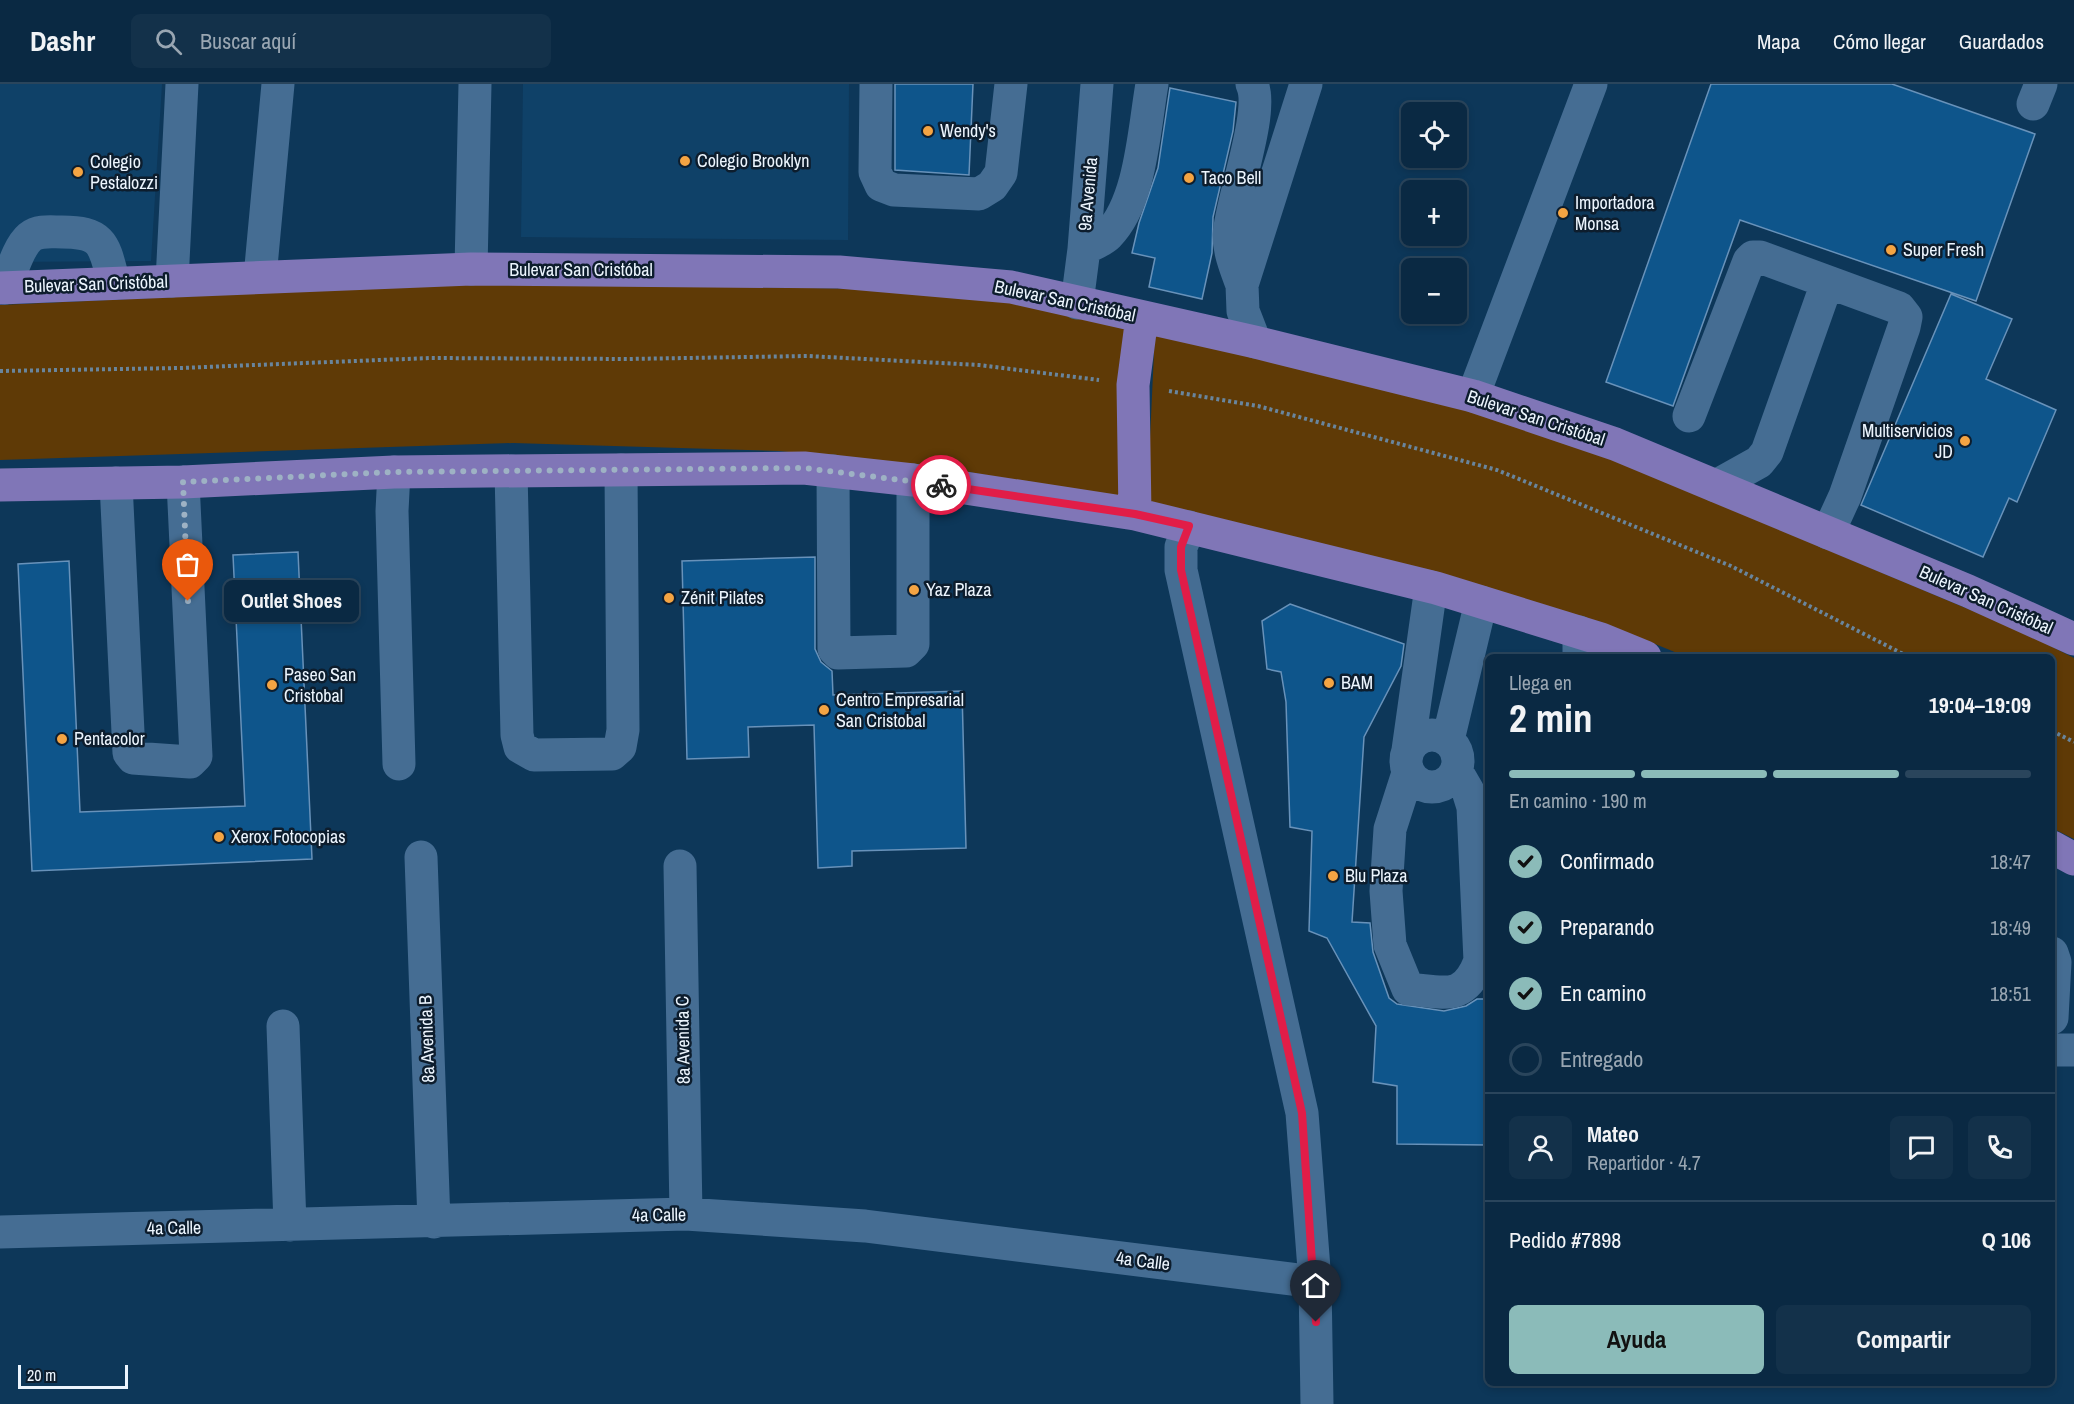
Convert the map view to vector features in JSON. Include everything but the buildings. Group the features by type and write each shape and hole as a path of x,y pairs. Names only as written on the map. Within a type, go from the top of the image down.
{"main road":[{"name":"Bulevar San Cristóbal","path":"2,288 471,269 838,272 1011,287 1255,342 1473,396 1615,444 2074,639"},
{"path":"1135,514 1133,385 1142,317"},
{"path":"0,485 183,482 394,472 804,468 833,471 913,480 1135,514 1189,526 1431,587 1481,602 1590,646 1630,654"},
{"path":"2055,848 2074,858"}],"street":[{"path":"172,281 182,84"},
{"path":"260,277 278,84"},
{"path":"471,269 475,84"},
{"path":"876,84 875,172 881,186 894,190 979,194 992,186 1001,173 1011,84"},
{"name":"9a Avenida","path":"1077,303 1084,249 1097,84"},
{"path":"1084,249 1107,236 1123,214 1135,181 1152,84"},
{"path":"1252,84 1254,110 1229,235 1232,260 1242,285 1243,311 1255,342"},
{"path":"1242,285 1306,84"},
{"path":"1473,396 1591,84"},
{"path":"2,288 28,238 39,232 83,232 97,237 105,249 114,283"},
{"path":"1689,416 1749,261 1753,257 1760,257 1899,308 1906,317 1845,496 1828,533"},
{"path":"1716,486 1759,462 1767,452 1827,283"},
{"path":"511,471 517,735 520,747 534,754 612,754 620,747 623,730 621,470"},
{"path":"833,471 834,649 838,653 906,651 913,644 913,480"},
{"path":"394,472 392,511 399,764"},
{"path":"116,483 129,753 133,758 190,762 196,756 183,482"},
{"path":"1189,526 1181,547 1181,570 1302,1113 1315,1282 1317,1404"},
{"path":"1431,587 1408,762 1416,783 1426,787 1438,787 1449,781 1471,784"},
{"path":"1448,740 1481,602"},
{"path":"1425,735 1437,735 1448,740 1456,749 1459,761 1471,784 1480,961 1472,982 1454,992 1407,989 1390,945 1386,891 1390,829 1415,741 1425,735"},
{"name":"8a Avenida B","path":"421,857 434,1221"},
{"name":"8a Avenida C","path":"680,866 686,1214"},
{"path":"283,1026 290,1225"},
{"path":"2055,1050 2074,1050"},
{"name":"4a Calle","path":"0,1232 686,1214 865,1226 1315,1282"}],"path":[{"path":"0,371 180,368 430,358 628,359 808,356 980,365 1133,385 1258,406 1497,470 1731,566 1903,654"},
{"path":"2055,732 2074,742"}],"shaded area":[{"name":"Colegio Pestalozzi","path":"0,84 162,84 151,261 0,262"},
{"name":"Colegio Brooklyn","path":"523,84 849,84 848,240 521,237"},
{"path":"475,283 872,289 1019,300 1130,324 1122,499 952,469 779,451 513,443 0,460 0,305"},
{"path":"1155,331 1371,381 1574,443 2025,633 2074,658 2074,839 2055,830 2055,654 1680,654 1601,622 1147,503"}],"way so far":[{"path":"188,601 183,482 394,472 804,468 941,485"}],"place":[{"name":"Wendy's","path":"928,131"},
{"name":"Colegio Brooklyn","path":"685,161"},
{"name":"Colegio Pestalozzi","path":"78,172"},
{"name":"Taco Bell","path":"1189,178"},
{"name":"Importadora Monsa","path":"1563,213"},
{"name":"Super Fresh","path":"1891,250"},
{"name":"Multiservicios JD","path":"1965,441"},
{"name":"Yaz Plaza","path":"914,590"},
{"name":"Zénit Pilates","path":"669,598"},
{"name":"Outlet Shoes","path":"188,601"},
{"name":"BAM","path":"1329,683"},
{"name":"Paseo San Cristobal","path":"272,685"},
{"name":"Centro Empresarial San Cristobal","path":"824,710"},
{"name":"Pentacolor","path":"62,739"},
{"name":"Xerox Fotocopias","path":"219,837"},
{"name":"Blu Plaza","path":"1333,876"}],"route":[{"path":"941,485 1135,514 1189,526 1181,547 1181,570 1302,1113 1316,1322"}]}
